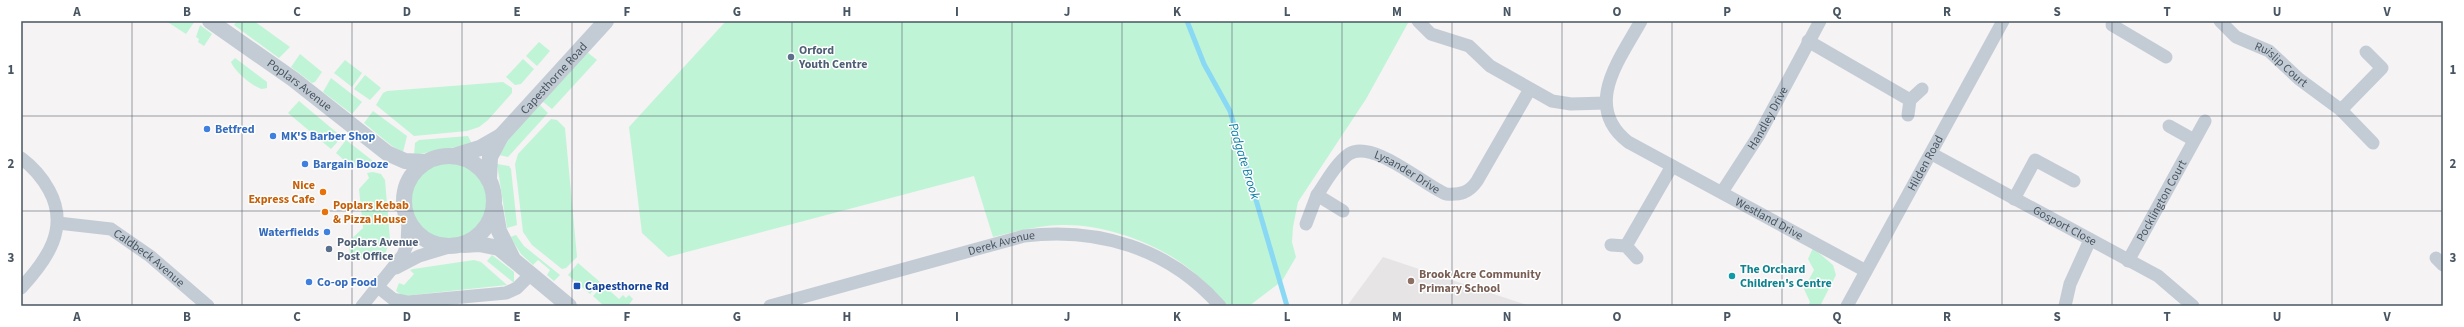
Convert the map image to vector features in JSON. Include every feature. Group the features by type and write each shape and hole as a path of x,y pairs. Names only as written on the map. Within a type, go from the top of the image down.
{"street":[{"name":"Poplars Avenue","path":"210,21 293,80 387,153 405,161 426,162"},
{"name":"Capesthorne Road","path":"489,178 490,157 501,136 606,21"},
{"path":"1418,21 1431,34 1469,46 1490,66 1552,101 1561,103 1606,103"},
{"name":"Westland Drive","path":"1641,21 1608,81 1606,103 1613,127 1619,135 1672,166 1866,271"},
{"name":"Handley Drive","path":"1722,192 1759,135 1820,21"},
{"name":"Hilden Road","path":"1847,306 2004,21"},
{"path":"2114,21 2112,25 2166,57"},
{"name":"Ruislip Court","path":"2220,21 2236,37 2269,51 2299,79 2341,110 2373,143"},
{"path":"1808,41 1910,100"},
{"path":"2341,110 2382,68 2366,52"},
{"name":"Lysander Drive","path":"1306,224 1317,195 1344,158 1351,153 1358,151 1389,160 1446,194 1455,195 1468,191 1477,181 1530,89"},
{"path":"1908,115 1910,100 1922,89"},
{"name":"Pocklington Court","path":"2128,261 2205,121"},
{"path":"2169,126 2194,140"},
{"name":"Capesthorne Road","path":"454,156 480,148 501,136"},
{"name":"Poplars Avenue","path":"387,153 398,170 404,198"},
{"name":"Gosport Close","path":"1932,154 2158,276 2193,306"},
{"path":"362,306 392,271 407,246 408,221 404,198 407,184 415,171 426,162 440,156 454,156 468,159 480,167 489,178 494,191 499,231 512,257"},
{"path":"21,158 31,165 43,179 57,210 58,223 47,256 21,288"},
{"path":"2014,199 2035,160 2074,181"},
{"path":"1626,246 1672,166"},
{"path":"1317,195 1343,211"},
{"path":"392,271 420,256 474,240 484,231 492,219 495,205"},
{"path":"408,221 415,231 425,240 436,245 491,246 512,257 569,306"},
{"name":"Caldbeck Avenue","path":"58,223 111,229 150,256 208,306"},
{"name":"Derek Avenue","path":"770,306 1024,236 1066,232 1107,239 1159,258 1197,284 1220,306"},
{"path":"2065,306 2070,284 2090,240"},
{"path":"1611,245 1626,246 1637,258"},
{"path":"378,288 393,299 408,302 506,293 517,288 531,274"},
{"path":"810,295 818,306"}],"shaded area":[{"name":"Brook Acre Community Primary School","path":"1383,257 1530,306 1347,306"}],"green space":[{"path":"166,21 195,21 186,34"},
{"path":"237,21 254,21 290,47 279,58 234,25"},
{"path":"726,21 1407,21 1408,23 1366,99 1298,202 1293,227 1292,242 1296,257 1282,281 1249,306 1228,306 1212,289 1183,264 1141,241 1109,231 1077,225 1053,225 1036,227 993,237 974,176 668,257 642,233 629,127"},
{"path":"200,25 212,34 204,46 198,42 199,39 196,37"},
{"path":"539,42 550,51 537,66 526,56"},
{"path":"587,52 597,60 552,109 542,101"},
{"path":"300,54 322,72 315,82 312,83 291,67"},
{"path":"235,58 267,82 267,88 262,89 258,87 249,82 240,74 231,62"},
{"path":"523,59 534,69 521,84 515,85 506,77"},
{"path":"345,60 362,73 352,87 334,73"},
{"path":"365,75 381,88 370,100 354,89"},
{"path":"331,78 362,102 352,114 323,92"},
{"path":"503,82 512,88 512,93 488,120 479,127 467,131 414,136 376,105 383,93 387,91"},
{"path":"299,101 342,137 331,149 288,113"},
{"path":"539,104 548,113 508,157 499,155 506,142"},
{"path":"373,111 407,136 403,152 392,146 364,123"},
{"path":"551,119 557,120 565,128 577,257 566,268 562,269 532,245 523,232 515,164 518,154"},
{"path":"468,136 472,144 414,155 415,143 419,140"},
{"path":"346,140 373,161 373,164 348,168 344,160 336,153"},
{"path":"449,163 463,166 476,174 484,187 487,201 484,215 476,228 463,236 449,239 435,236 422,228 414,215 411,201 414,187 422,174 435,166"},
{"path":"497,164 509,166 511,169 517,225 507,228"},
{"path":"373,172 381,174 385,180 390,240 383,260 350,258 349,241 363,228 359,189 369,178 367,173"},
{"path":"516,235 524,246 560,275 554,281 547,275 550,270 538,260 533,265 521,254 510,237"},
{"path":"1813,248 1833,265 1836,275 1820,306 1808,306 1810,302 1804,289 1814,270 1808,259"},
{"path":"492,255 514,272 514,283 487,261"},
{"path":"474,260 481,262 507,285 403,296 396,291 399,283 404,285 414,274 410,270"},
{"path":"578,263 600,282 590,294 568,275"},
{"path":"603,285 619,299 623,295 626,298 629,295 633,299 628,306 604,306 593,296"}],"waterway":[{"name":"Padgate Brook","path":"1187,21 1204,64 1230,111 1287,306"}],"place":[{"name":"Orford Youth Centre","path":"791,57"},
{"name":"Betfred","path":"207,129"},
{"name":"MK'S Barber Shop","path":"273,136"},
{"name":"Bargain Booze","path":"305,164"},
{"name":"Nice Express Cafe","path":"323,192"},
{"name":"Poplars Kebab & Pizza House","path":"325,212"},
{"name":"Waterfields","path":"327,232"},
{"name":"Poplars Avenue Post Office","path":"329,249"},
{"name":"The Orchard Children's Centre","path":"1732,276"},
{"name":"Brook Acre Community Primary School","path":"1411,281"},
{"name":"Co-op Food","path":"309,282"},
{"name":"Capesthorne Rd","path":"577,286"}]}
